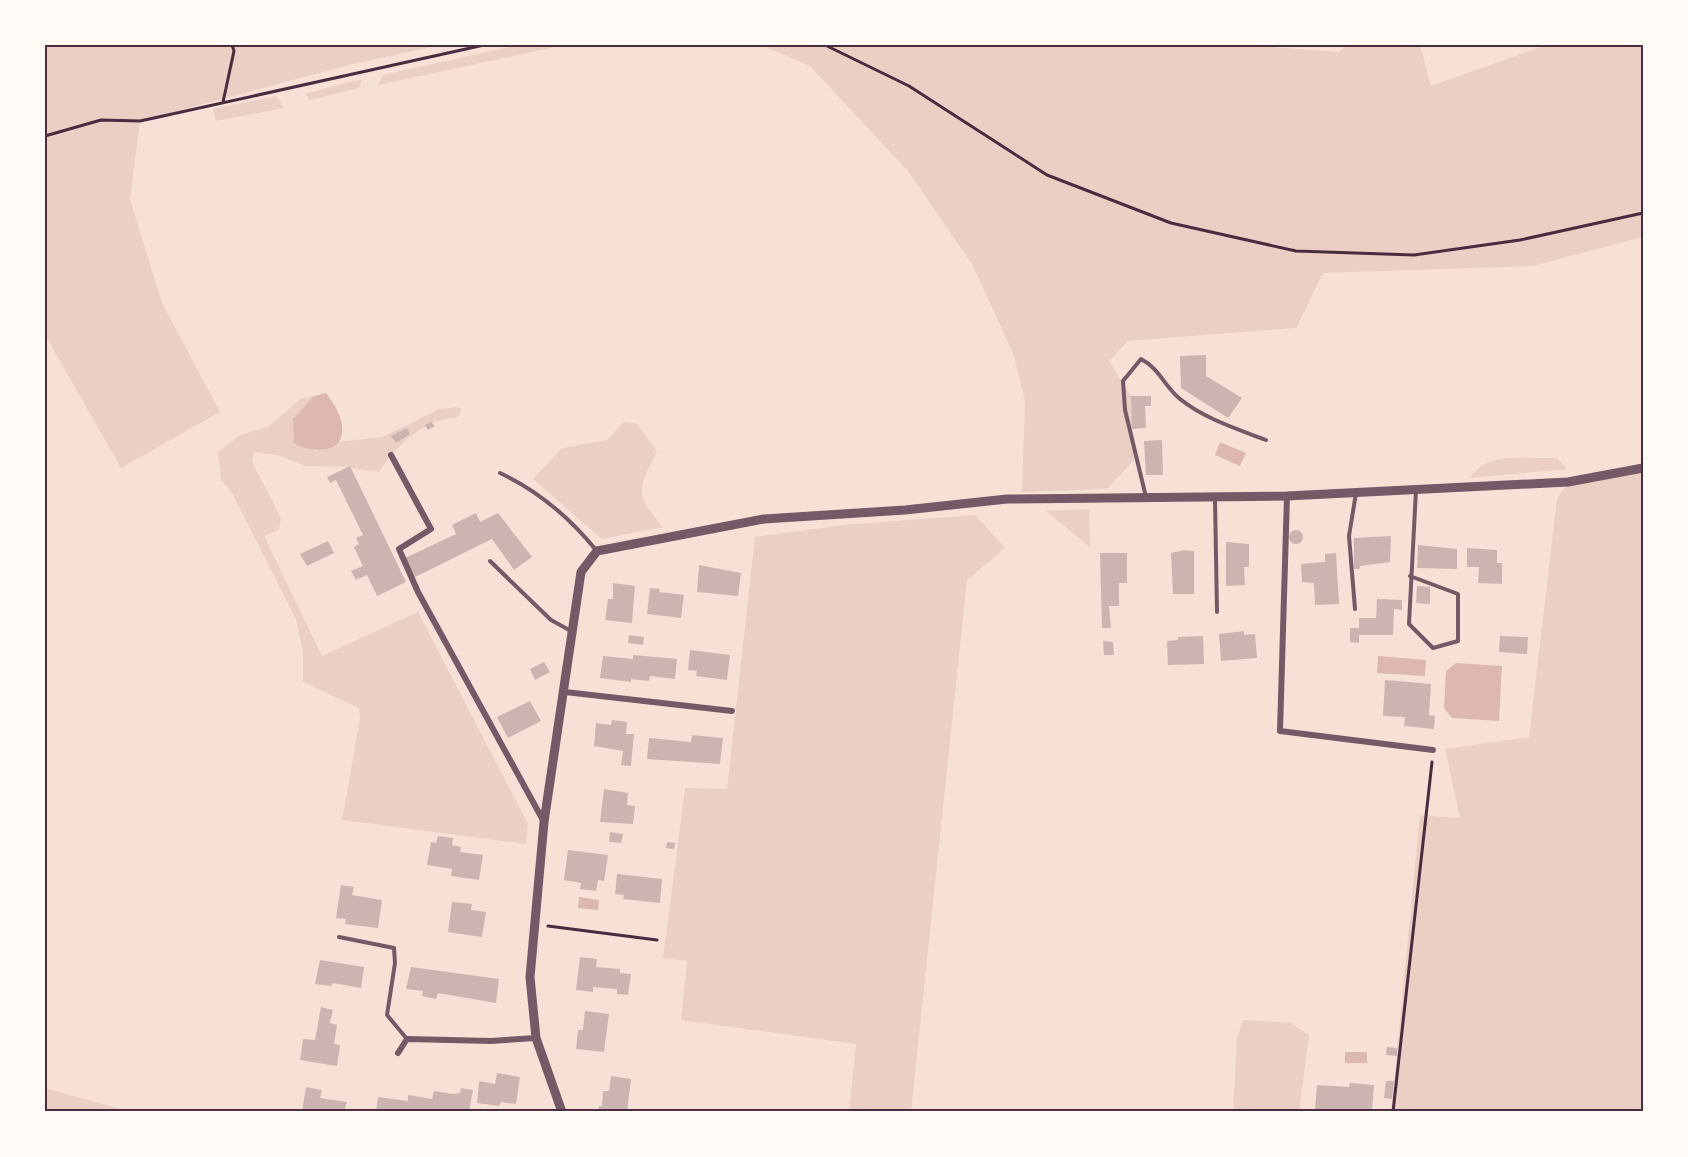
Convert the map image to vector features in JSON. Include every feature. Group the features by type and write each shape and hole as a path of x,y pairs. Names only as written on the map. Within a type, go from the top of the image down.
{"street":[{"path":"392,455 431,529 399,549 418,592 544,822"},
{"path":"562,1112 536,1038 530,977 544,822 581,573 597,551 764,519 904,510 1007,499 1287,496 1416,490 1568,482 1643,468"},
{"path":"1287,496 1280,731 1433,750"},
{"path":"565,692 732,711"},
{"path":"398,1053 407,1039 491,1041 536,1038"}],"lane":[{"path":"1146,498 1125,410 1123,381 1141,359 1151,364 1180,399 1225,425 1266,440"},
{"path":"500,473 523,484 571,519 597,551"},
{"path":"1410,576 1458,594 1458,642 1433,648 1409,624 1410,576 1416,490"},
{"path":"1355,609 1349,536 1356,492"},
{"path":"1215,497 1217,612"},
{"path":"490,561 551,620 573,632"},
{"path":"339,937 394,948 395,963 387,1015 407,1039"}],"path":[{"path":"223,102 234,51 232,45"},
{"path":"45,136 101,120 140,121 484,45"},
{"path":"825,45 837,47 909,86 1047,175 1171,223 1296,251 1414,255 1520,240 1643,213"},
{"path":"1393,1112 1433,750"},
{"path":"535,924 657,940"}],"shaded area":[{"path":"45,45 440,45 353,64 140,121 130,199 162,303 220,412 121,468 45,335"},
{"path":"518,45 565,45 378,85 383,75"},
{"path":"761,45 1244,45 1339,52 1347,45 1420,45 1431,86 1546,45 1643,45 1643,237 1532,266 1323,273 1296,328 1128,341 1109,361 1131,396 1134,460 1107,489 1022,492 1025,401 1013,353 972,264 908,171 810,66"},
{"path":"362,79 359,88 310,100 305,94"},
{"path":"276,96 284,108 216,121 213,109"},
{"path":"326,393 340,417 342,433 340,440 335,445 322,450 314,450 294,443 293,419 314,396"},
{"path":"314,396 293,419 294,443 316,451 338,442 382,437 439,409 459,407 462,410 457,417 433,423 412,436 394,452 379,472 345,467 306,466 277,455 254,452 252,462 281,518 279,530 264,536 322,656 418,612 528,824 526,844 342,820 360,719 359,708 303,682 303,653 296,619 232,493 221,479 218,452 240,435 268,427 300,399"},
{"path":"624,422 637,424 657,451 643,483 642,491 647,506 663,527 602,539 533,479 562,448 607,440"},
{"path":"1220,442 1246,453 1240,466 1215,455"},
{"path":"1521,457 1557,458 1567,469 1470,478 1477,469 1497,460"},
{"path":"1643,468 1643,1112 1391,1112 1420,815 1460,818 1445,749 1529,737 1557,499 1568,482"},
{"path":"1089,509 1090,547 1046,511"},
{"path":"975,515 1005,548 967,580 911,1112 849,1112 856,1044 681,1020 687,961 663,958 685,788 727,789 755,537 843,525"},
{"path":"1378,656 1426,660 1425,676 1377,673"},
{"path":"1456,663 1502,666 1499,721 1452,718 1444,708 1446,671"},
{"path":"579,897 599,900 598,910 578,908"},
{"path":"1243,1020 1291,1023 1309,1035 1299,1112 1233,1112 1237,1038"},
{"path":"1345,1052 1367,1052 1367,1063 1345,1063"},
{"path":"45,1088 128,1111 45,1112"}],"building":[{"path":"1206,355 1206,376 1242,398 1228,418 1181,388 1180,356"},
{"path":"1131,396 1151,396 1151,406 1145,406 1146,428 1132,429"},
{"path":"431,422 435,426 428,430 425,425"},
{"path":"407,428 410,434 396,443 391,436"},
{"path":"1162,440 1163,475 1146,475 1144,441"},
{"path":"350,466 406,582 377,596 367,575 356,580 351,571 363,566 354,547 359,544 356,538 363,535 336,480 330,483 327,477"},
{"path":"476,513 480,522 498,513 532,557 514,570 492,539 415,577 405,558 456,534 452,525"},
{"path":"1296,530 1301,532 1303,537 1301,542 1296,544 1291,542 1289,537 1291,532"},
{"path":"1391,536 1390,562 1354,569 1354,538"},
{"path":"328,541 334,553 307,566 300,554"},
{"path":"1226,542 1249,544 1249,567 1244,567 1245,585 1226,586"},
{"path":"1418,545 1457,549 1457,569 1417,568"},
{"path":"1467,548 1497,550 1497,563 1502,563 1502,584 1478,583 1479,567 1467,567"},
{"path":"1184,550 1194,551 1194,594 1173,594 1171,553"},
{"path":"1100,553 1127,553 1127,583 1119,583 1119,606 1109,606 1111,628 1102,628"},
{"path":"1336,553 1339,604 1315,605 1314,583 1302,582 1301,564 1325,562 1325,554"},
{"path":"699,565 741,573 738,596 697,592"},
{"path":"613,583 635,586 632,623 605,620 608,599 613,599"},
{"path":"1417,586 1430,587 1430,604 1416,603"},
{"path":"650,588 660,589 659,592 684,595 681,618 647,614"},
{"path":"1377,599 1402,600 1402,610 1394,609 1393,635 1359,635 1359,643 1350,642 1350,628 1359,628 1359,618 1376,618"},
{"path":"1244,631 1244,635 1255,634 1257,658 1221,661 1219,634"},
{"path":"629,635 644,637 643,645 628,643"},
{"path":"1203,636 1204,664 1168,665 1167,641 1178,640 1178,637"},
{"path":"1500,636 1528,637 1527,654 1499,652"},
{"path":"1103,641 1113,642 1114,655 1104,655"},
{"path":"690,650 730,655 727,680 696,676 697,671 688,670"},
{"path":"633,655 677,659 675,679 650,676 649,681 631,679 631,682 600,678 603,656 633,659"},
{"path":"544,662 550,672 535,680 530,669"},
{"path":"1385,680 1431,684 1429,715 1435,716 1434,729 1404,726 1405,717 1383,716"},
{"path":"530,701 541,721 508,738 497,717"},
{"path":"612,720 627,722 626,734 634,734 631,766 621,765 623,751 594,746 596,723 611,725"},
{"path":"692,735 723,738 720,764 647,759 649,738 691,742"},
{"path":"604,789 628,793 627,805 635,806 633,824 600,822"},
{"path":"610,832 623,834 621,843 609,842"},
{"path":"438,836 453,838 452,845 461,847 460,852 483,855 479,880 451,876 452,869 427,865 431,842 436,843"},
{"path":"667,842 675,843 674,849 666,848"},
{"path":"568,850 608,855 604,881 598,880 596,891 580,889 581,883 564,880"},
{"path":"617,874 662,879 660,903 623,899 624,895 615,894"},
{"path":"341,885 354,887 352,895 382,900 378,928 345,924 346,919 336,918"},
{"path":"452,902 472,904 471,910 486,912 482,937 448,932"},
{"path":"580,957 597,959 596,967 620,969 620,973 631,974 628,995 617,994 617,989 593,987 593,992 576,990"},
{"path":"320,960 364,967 361,988 333,983 331,986 315,984"},
{"path":"411,967 499,979 496,1003 438,993 436,999 422,996 423,991 406,989"},
{"path":"321,1007 333,1010 330,1023 337,1025 334,1044 340,1045 337,1066 300,1060 303,1039 315,1040"},
{"path":"585,1011 609,1014 604,1052 576,1049 578,1030 583,1030"},
{"path":"1387,1047 1397,1048 1397,1056 1386,1055"},
{"path":"497,1073 520,1077 516,1104 501,1102 499,1106 477,1103 479,1081 495,1084"},
{"path":"611,1076 631,1079 627,1112 598,1112 599,1106 602,1106 603,1091 609,1091"},
{"path":"1386,1081 1394,1081 1392,1099 1384,1098"},
{"path":"1350,1083 1374,1085 1372,1112 1315,1109 1317,1085 1349,1087"},
{"path":"306,1087 322,1090 320,1098 347,1102 344,1112 302,1112"},
{"path":"461,1088 473,1090 469,1112 376,1112 378,1097 408,1101 408,1095 432,1099 434,1091 453,1094 460,1093"}]}
